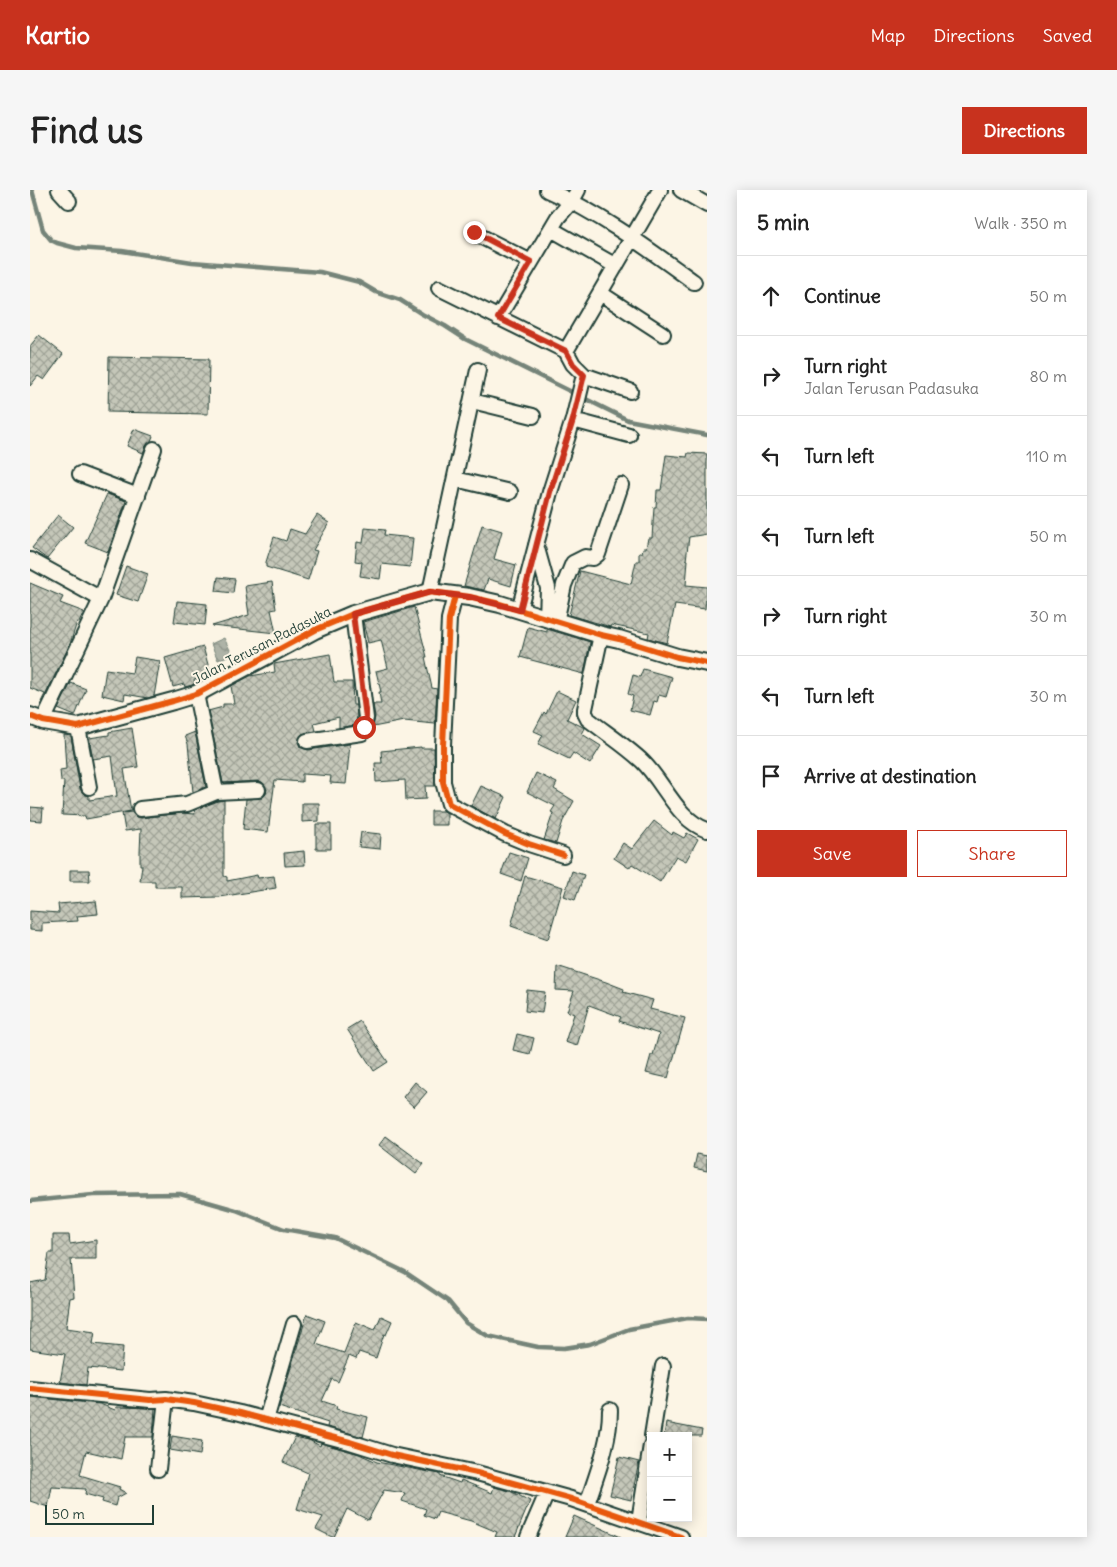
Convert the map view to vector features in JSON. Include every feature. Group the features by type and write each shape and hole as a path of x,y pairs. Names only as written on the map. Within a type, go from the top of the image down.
{"street":[{"path":"59,190 69,201"},
{"path":"547,190 575,195 694,282"},
{"path":"566,351 660,190"},
{"path":"681,190 707,205"},
{"path":"498,318 558,217 575,195"},
{"path":"551,229 616,266"},
{"path":"474,232 531,262"},
{"path":"438,288 566,351 573,364 584,375 630,391"},
{"path":"600,293 663,334"},
{"path":"430,592 478,370"},
{"path":"520,610 536,543 573,420 584,375"},
{"path":"472,401 533,416"},
{"path":"573,420 629,435"},
{"path":"36,718 101,599 154,449"},
{"path":"80,474 138,496"},
{"path":"454,479 510,492"},
{"path":"551,620 572,563 585,557 593,558 598,554 621,485"},
{"path":"536,543 548,588 551,620"},
{"path":"30,560 101,599"},
{"name":"Jalan Terusan Padasuka","path":"36,718 78,727 196,694 315,630 353,614 430,592 469,597 520,610 677,657 707,663"},
{"path":"455,596 449,619 443,745 442,782 449,804 505,834 563,855"},
{"path":"307,741 362,733 366,718 353,614"},
{"path":"601,635 585,713 588,718 643,762 682,812 697,827 707,830"},
{"path":"196,694 216,792"},
{"path":"78,727 89,787"},
{"path":"140,809 187,804 216,792 258,790"},
{"path":"266,1420 294,1324"},
{"path":"653,1432 663,1366"},
{"path":"30,1388 194,1403 350,1442 392,1455 477,1473 588,1504 681,1537"},
{"path":"158,1469 166,1399"},
{"path":"588,1504 601,1463 610,1420 610,1410"},
{"path":"639,1521 647,1470"},
{"path":"528,1537 547,1493"}],"water":[{"path":"224,638 232,654 218,660 211,644"}],"building":[{"path":"39,335 63,354 44,380 38,376 30,386 30,346"},
{"path":"109,357 209,359 208,414 108,412"},
{"path":"134,429 153,436 143,453 127,446"},
{"path":"688,453 707,454 707,534 689,537 686,560 688,560 686,585 707,587 705,609 675,605 667,643 648,638 649,633 611,625 610,627 569,615 580,571 631,584 636,561 639,561 639,553 642,553 643,548 646,548 648,538 652,538 654,507 656,507 657,490 661,490 666,455 687,457"},
{"path":"107,494 126,501 108,552 85,543"},
{"path":"58,515 73,527 47,559 32,548"},
{"path":"317,515 329,523 313,550 317,551 308,580 266,567 274,537 286,541 290,529 305,534"},
{"path":"482,525 502,531 494,559 516,565 511,586 488,579 484,590 464,586"},
{"path":"365,528 385,530 384,535 413,538 410,567 382,564 380,579 360,576 362,562 355,561 357,542 363,543"},
{"path":"126,566 148,574 138,602 116,595"},
{"path":"218,577 235,579 233,593 216,591"},
{"path":"272,582 276,609 271,610 276,633 212,626 249,615 245,586"},
{"path":"30,583 63,597 60,603 84,612 79,623 77,622 70,644 42,702 45,694 30,688"},
{"path":"177,601 207,604 205,625 174,622"},
{"path":"414,607 427,657 425,657 432,688 437,689 435,724 404,721 373,727 375,717 373,704 381,704 379,692 381,692 376,671 388,668 381,640 368,643 363,622"},
{"path":"528,627 547,632 547,629 590,642 584,674 520,657"},
{"path":"203,647 211,675 194,680 195,683 192,685 185,687 184,684 173,687 165,658"},
{"path":"330,654 334,682 352,682 353,705 356,705 357,717 355,725 339,728 339,717 314,723 316,731 302,734 298,742 300,747 308,750 350,744 346,784 330,783 331,776 302,774 302,782 275,780 268,832 243,829 246,799 262,798 266,794 267,789 262,782 258,781 223,783 208,711 223,707 223,704 234,704 231,686 250,676 275,672 274,664"},
{"path":"135,657 160,661 154,696 148,698 125,694 124,700 102,695 106,669 132,673"},
{"path":"643,669 672,677 666,697 659,695 657,702 654,701 650,715 630,710 633,696 628,694 633,675 640,677"},
{"path":"71,683 86,689 75,716 58,709"},
{"path":"557,691 576,700 567,719 585,728 582,734 601,746 590,764 573,753 569,759 538,744 543,735 534,731 544,712 546,714"},
{"path":"132,728 138,767 124,769 131,811 86,819 85,816 62,815 64,781 61,781 60,770 66,769 64,735 71,736 80,789 89,796 89,800 117,796 112,756 93,759 89,738 109,735 109,732"},
{"path":"195,732 206,787 193,792 188,744 185,736"},
{"path":"421,747 434,748 435,786 425,786 426,799 406,800 405,780 376,782 375,763 382,763 381,751"},
{"path":"536,773 557,783 554,789 574,801 563,821 556,843 544,840 553,813 551,812 555,806 527,792"},
{"path":"481,786 506,797 496,819 471,806"},
{"path":"224,800 224,876 227,877 227,881 257,875 258,878 274,876 276,888 219,897 182,898 182,887 155,887 155,881 140,881 142,865 140,865 141,829 125,831 122,813 132,812 136,817 141,818 181,813 195,814 194,810"},
{"path":"302,803 319,803 319,821 302,822"},
{"path":"30,807 43,808 42,821 30,820"},
{"path":"431,811 444,811 447,813 447,825 431,825"},
{"path":"654,821 672,835 673,832 684,838 687,833 698,839 686,861 676,856 660,882 632,864 629,868 614,858 623,843 632,849"},
{"path":"316,824 331,824 331,849 316,849"},
{"path":"361,832 381,834 380,849 359,847"},
{"path":"304,851 305,865 285,866 284,853"},
{"path":"509,852 528,858 521,881 501,874"},
{"path":"70,870 89,870 90,881 70,881"},
{"path":"572,871 584,875 575,900 564,896"},
{"path":"525,876 563,887 548,939 511,926"},
{"path":"96,901 98,914 77,916 78,921 42,923 42,931 30,930 30,911 59,913 58,904"},
{"path":"557,966 624,989 623,992 653,1000 650,1009 685,1018 668,1078 646,1073 659,1034 619,1021 621,1017 589,1005 577,1046 565,1042 574,1014 567,1011 574,991 556,990"},
{"path":"527,990 545,992 542,1013 525,1011"},
{"path":"360,1021 388,1062 374,1071 347,1029"},
{"path":"517,1034 534,1038 530,1054 513,1050"},
{"path":"415,1082 427,1092 414,1107 403,1097"},
{"path":"386,1136 424,1164 416,1174 379,1145"},
{"path":"697,1154 707,1156 707,1171 694,1168"},
{"path":"53,1235 69,1235 70,1244 96,1240 96,1259 71,1259 74,1297 70,1298 66,1328 95,1332 93,1344 123,1347 121,1371 88,1368 86,1385 60,1382 65,1354 30,1349 30,1283 45,1280 49,1253 53,1253"},
{"path":"307,1314 325,1321 316,1344 344,1353 356,1322 375,1330 381,1316 392,1321 386,1335 384,1334 376,1358 359,1352 356,1359 349,1356 338,1382 332,1379 322,1401 337,1406 336,1409 368,1417 363,1437 327,1427 328,1423 279,1407"},
{"path":"30,1397 100,1404 115,1410 116,1407 155,1408 153,1437 125,1437 121,1459 86,1451 80,1475 120,1487 119,1489 126,1493 117,1498 115,1506 102,1502 103,1499 85,1494 86,1489 52,1487 48,1507 30,1501"},
{"path":"666,1423 702,1430 701,1436 692,1436 692,1432 665,1432"},
{"path":"172,1436 202,1441 200,1455 170,1450"},
{"path":"295,1437 309,1440 320,1446 321,1443 359,1454 377,1462 440,1474 440,1476 460,1483 461,1480 492,1493 494,1487 510,1491 530,1501 515,1537 495,1537 497,1532 471,1521 438,1512 435,1519 424,1515 426,1509 402,1501 405,1493 384,1490 368,1520 347,1509 334,1537 332,1537 316,1529 323,1517 297,1509 308,1473 283,1462"},
{"path":"619,1457 639,1462 631,1500 610,1495"},
{"path":"574,1516 621,1537 565,1537"}],"waterway":[{"path":"32,190 43,230 51,240 57,243 76,248 122,251 192,262 320,272 359,282 376,292 400,300 465,339 628,420 707,435"},
{"path":"30,1201 93,1195 180,1194 236,1210 284,1229 335,1238 405,1272 448,1301 466,1323 488,1336 538,1347 564,1348 590,1344 629,1329 688,1318 707,1319"}],"cycle path":[{"path":"30,716 43,721 78,727 196,694 315,630 353,614 430,592 469,597 500,604 677,657 707,663"},
{"path":"455,596 449,619 443,745 443,782 449,804 505,834 563,855"},
{"path":"30,1388 150,1400 166,1399 240,1413 392,1455 477,1473 571,1499 681,1537"}],"route":[{"path":"364,727 366,718 353,614 430,592 469,597 520,610 536,543 573,420 584,375 573,364 566,351 498,318 531,262 474,232"}]}
